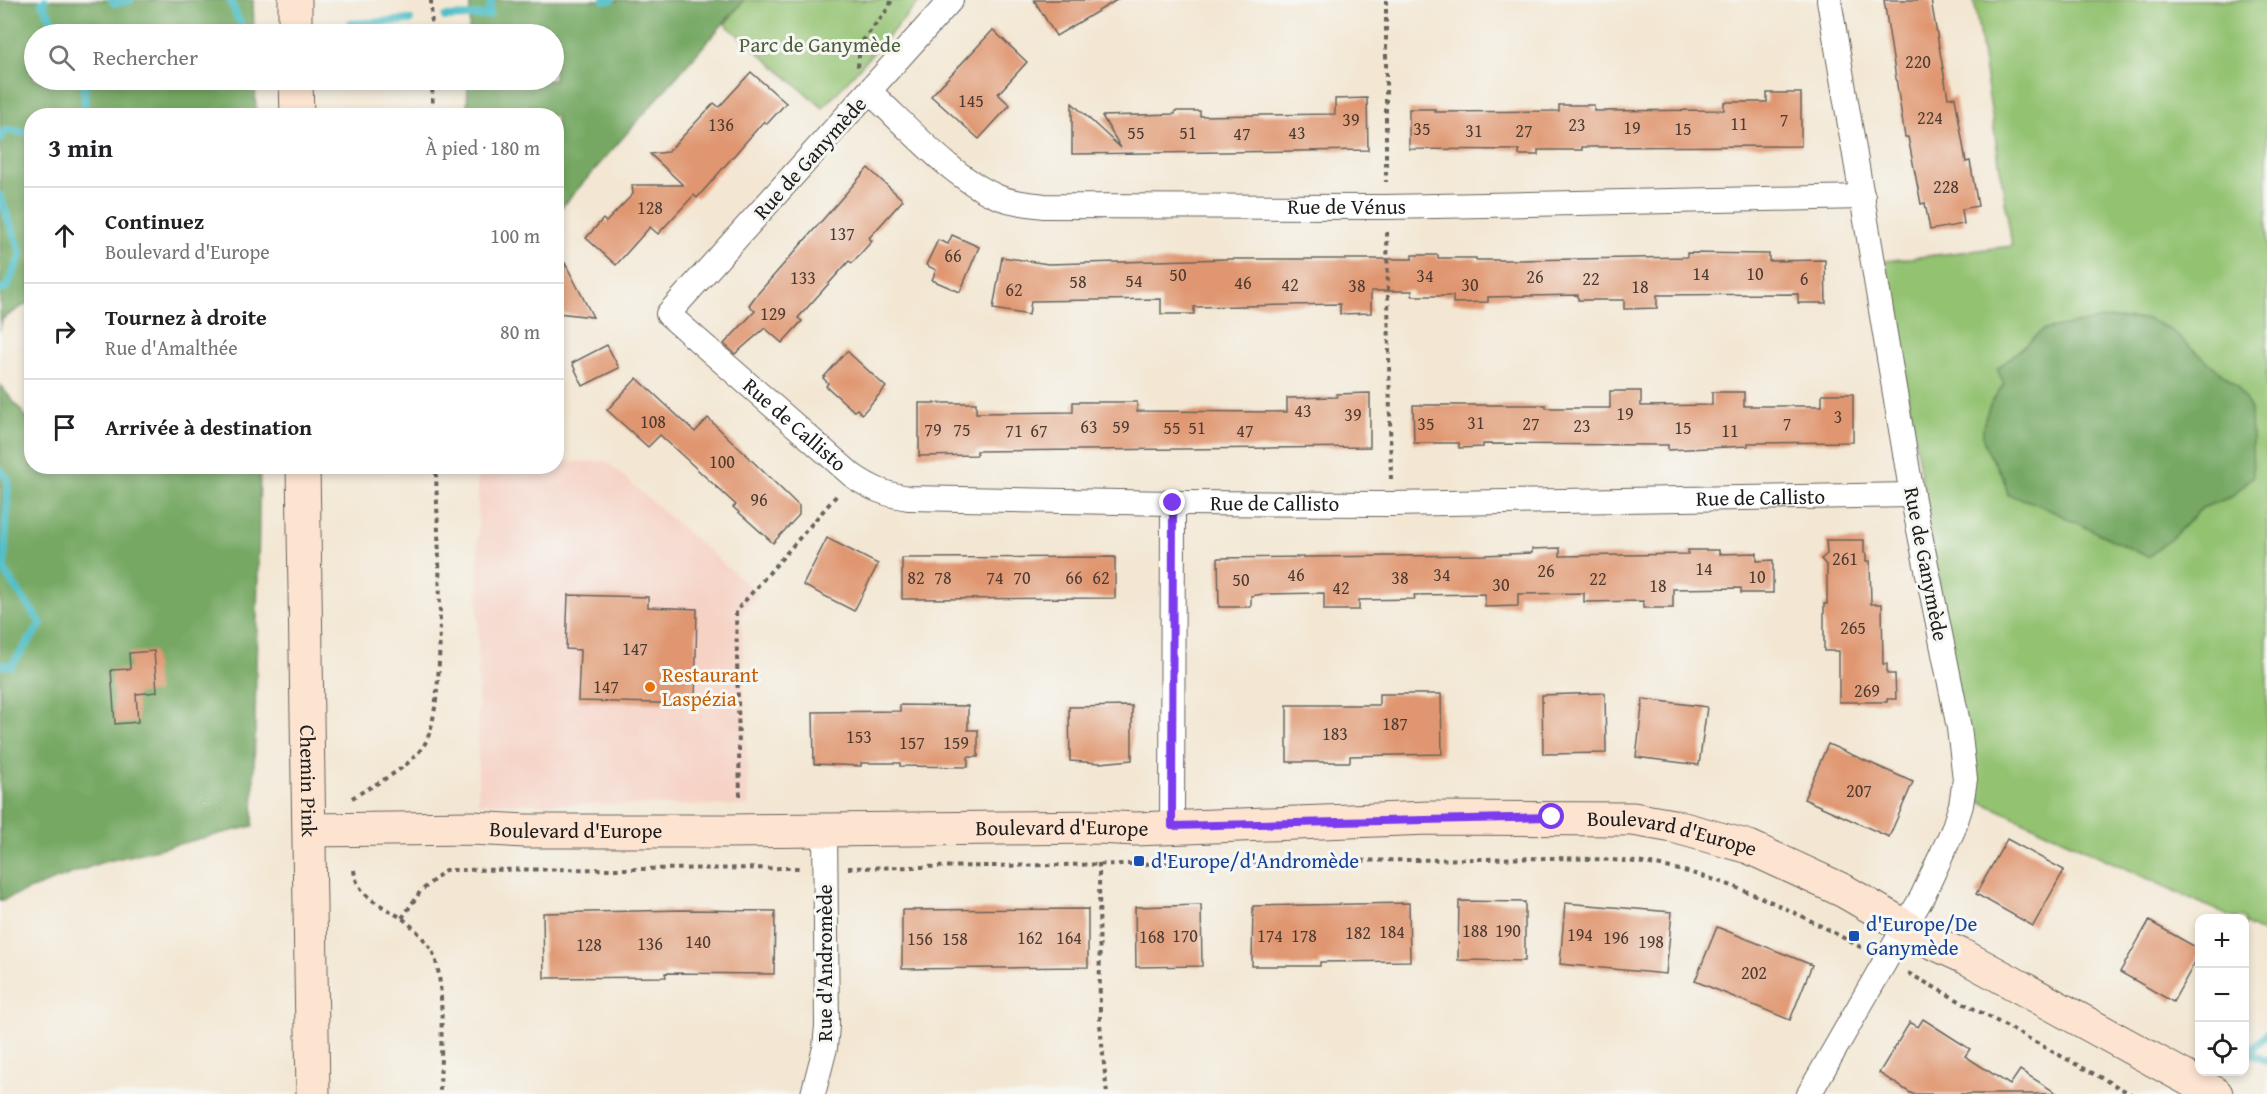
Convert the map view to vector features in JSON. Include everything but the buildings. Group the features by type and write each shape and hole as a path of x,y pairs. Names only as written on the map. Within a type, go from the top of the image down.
{"street":[{"path":"295,0 296,24"},
{"name":"Rue de Ganymède","path":"668,314 951,0"},
{"name":"Rue de Ganymède","path":"1809,1094 1905,927 1953,830 1961,805 1965,779 1959,728 1912,495 1829,0"},
{"path":"296,90 297,108"},
{"name":"Rue de Vénus","path":"870,92 963,176 999,198 1044,206 1386,207 1863,197"},
{"name":"Rue de Callisto","path":"668,314 853,476 887,495 909,498 1173,503 1391,504 1912,495"},
{"name":"Chemin Pink","path":"303,474 313,1094"},
{"path":"1172,826 1173,503"},
{"name":"Boulevard d'Europe","path":"310,830 825,830 1172,826 1429,818 1633,819 1673,826 1749,847 1844,891 1905,927 2216,1094"},
{"name":"Rue d'Andromède","path":"813,1094 820,1072 826,1037 825,830"}],"path":[{"path":"431,0 432,24"},
{"path":"870,92 858,65 860,44 890,6 891,0"},
{"path":"1386,0 1386,207 1391,504"},
{"path":"432,90 433,108"},
{"path":"352,798 411,760 432,731 439,672 435,474"},
{"path":"740,796 736,611 853,476"},
{"path":"402,918 420,892 445,870 826,868 1552,858 1629,861 1665,866 1734,886 1825,928 2131,1094"},
{"path":"1100,863 1100,1024 1107,1094"},
{"path":"354,870 355,879 367,898 402,918 431,950 439,973 440,1094"}],"shaded area":[{"path":"606,461 758,594 741,613 749,806 478,803 478,474 564,474 564,462"}],"green space":[{"path":"0,0 253,0 254,24 24,24 24,90 255,90 256,108 24,108 24,305 2,319 0,330"},
{"path":"470,0 744,0 564,205 564,108 467,108 468,90 564,90 564,24 469,24"},
{"name":"Parc de Ganymède","path":"744,0 921,0 823,108 725,24"},
{"path":"1974,0 2267,0 2267,935 2249,926 2249,914 2224,914 1975,799 1885,261 2012,246"},
{"path":"2108,318 2148,319 2169,329 2237,386 2251,409 2253,476 2233,496 2202,508 2172,538 2148,557 2035,503 2008,495 2001,475 1983,440 1986,414 2004,384 1997,369 2043,330"},
{"path":"0,385 24,414 24,474 260,474 253,826 100,863 0,901"}],"waterway":[{"path":"45,0 42,3 54,24"},
{"path":"112,0 115,3 130,0"},
{"path":"230,0 240,24"},
{"path":"445,17 489,15 491,0"},
{"path":"604,0 611,0"},
{"path":"350,24 410,20"},
{"path":"84,90 85,108"},
{"path":"0,139 5,130 24,132"},
{"path":"0,196 21,254 7,287 0,290"},
{"path":"0,470 8,480 4,571 41,624 11,666 0,665"},
{"path":"2267,1034 2249,1052 2267,1061"}],"place":[{"name":"Restaurant Laspézia","path":"650,687"},
{"name":"d'Europe/d'Andromède","path":"1139,861"},
{"name":"d'Europe/De Ganymède","path":"1854,936"}],"route":[{"path":"1173,503 1172,826 1429,818 1552,817"}]}
